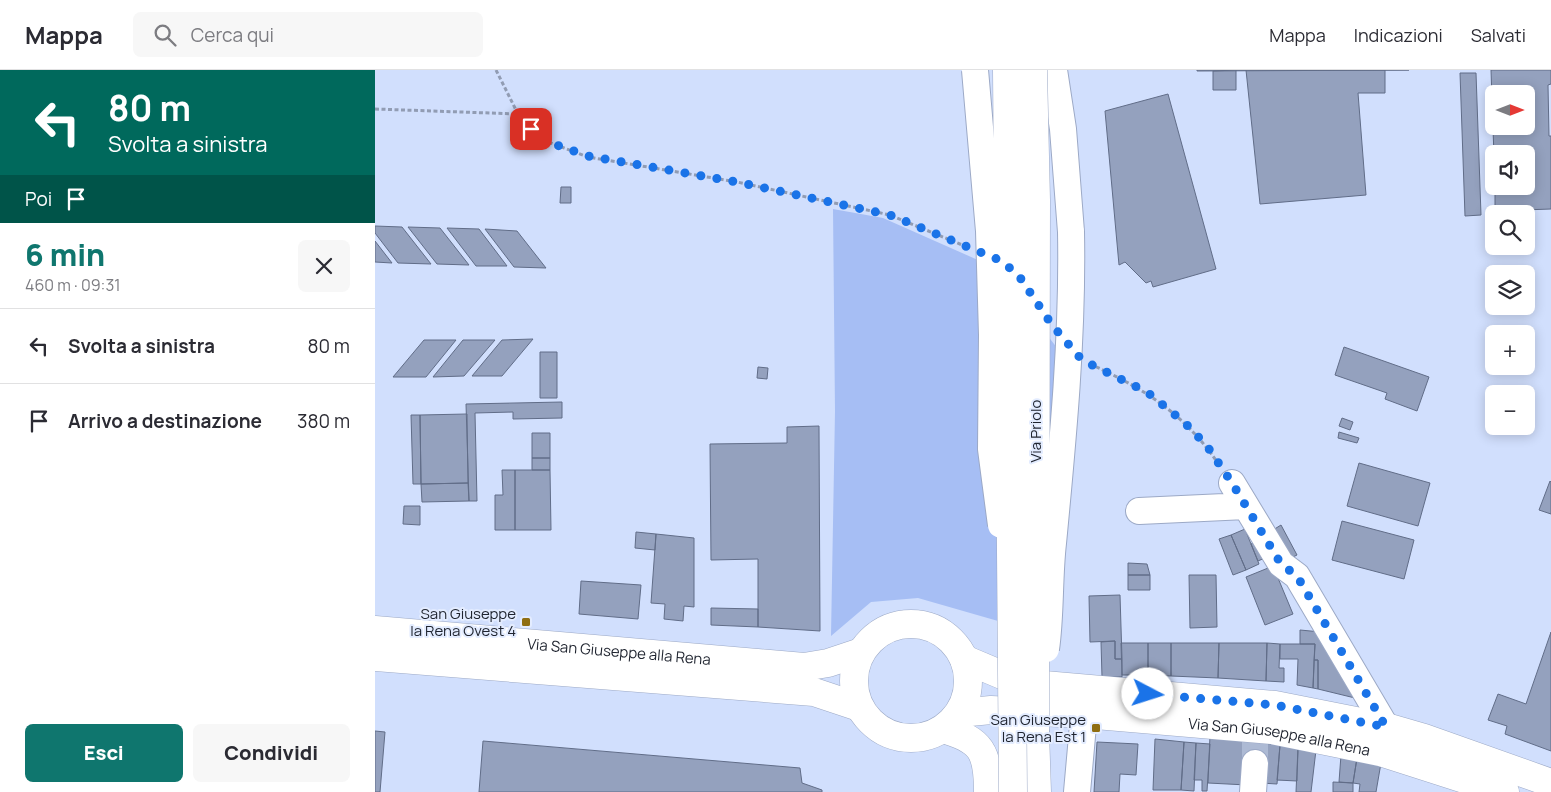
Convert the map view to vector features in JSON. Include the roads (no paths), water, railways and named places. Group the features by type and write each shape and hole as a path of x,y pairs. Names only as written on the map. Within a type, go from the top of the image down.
{"main road":[{"name":"Via Priolo","path":"1007,70 1013,792"},
{"name":"Via Priolo","path":"1033,70 1036,200 1035,732 1037,792"},
{"path":"914,623 935,628 952,641 964,659 968,677 966,696 951,721 921,738 901,738 881,731 866,718 859,707 853,689 854,670 861,652 875,636 893,626 914,623"},
{"name":"Via San Giuseppe alla Rena","path":"375,630 804,668 861,652"},
{"name":"Via San Giuseppe alla Rena","path":"375,657 814,692 859,707"},
{"name":"Via San Giuseppe alla Rena","path":"964,659 1021,683 1275,705 1383,740 1479,787 1505,792"},
{"name":"Via San Giuseppe alla Rena","path":"951,721 991,710 1083,714 1255,744 1424,738 1551,783"},
{"path":"951,721 961,734 978,744 985,760 988,792"}],"street":[{"path":"975,70 989,231 992,335 991,449 1010,588"},
{"path":"1035,732 1048,632 1052,546 1070,361 1072,305 1071,232 1063,129 1054,70"},
{"path":"1232,483 1281,564 1297,576 1383,740"},
{"path":"1139,511 1246,506"},
{"path":"1077,792 1083,714"},
{"path":"1253,792 1255,744"}],"tunnel":[{"path":"1255,742 1255,763"}],"place":[{"name":"San Giuseppe la Rena Ovest 4","path":"526,622"},
{"name":"San Giuseppe la Rena Est 1","path":"1096,728"}]}
